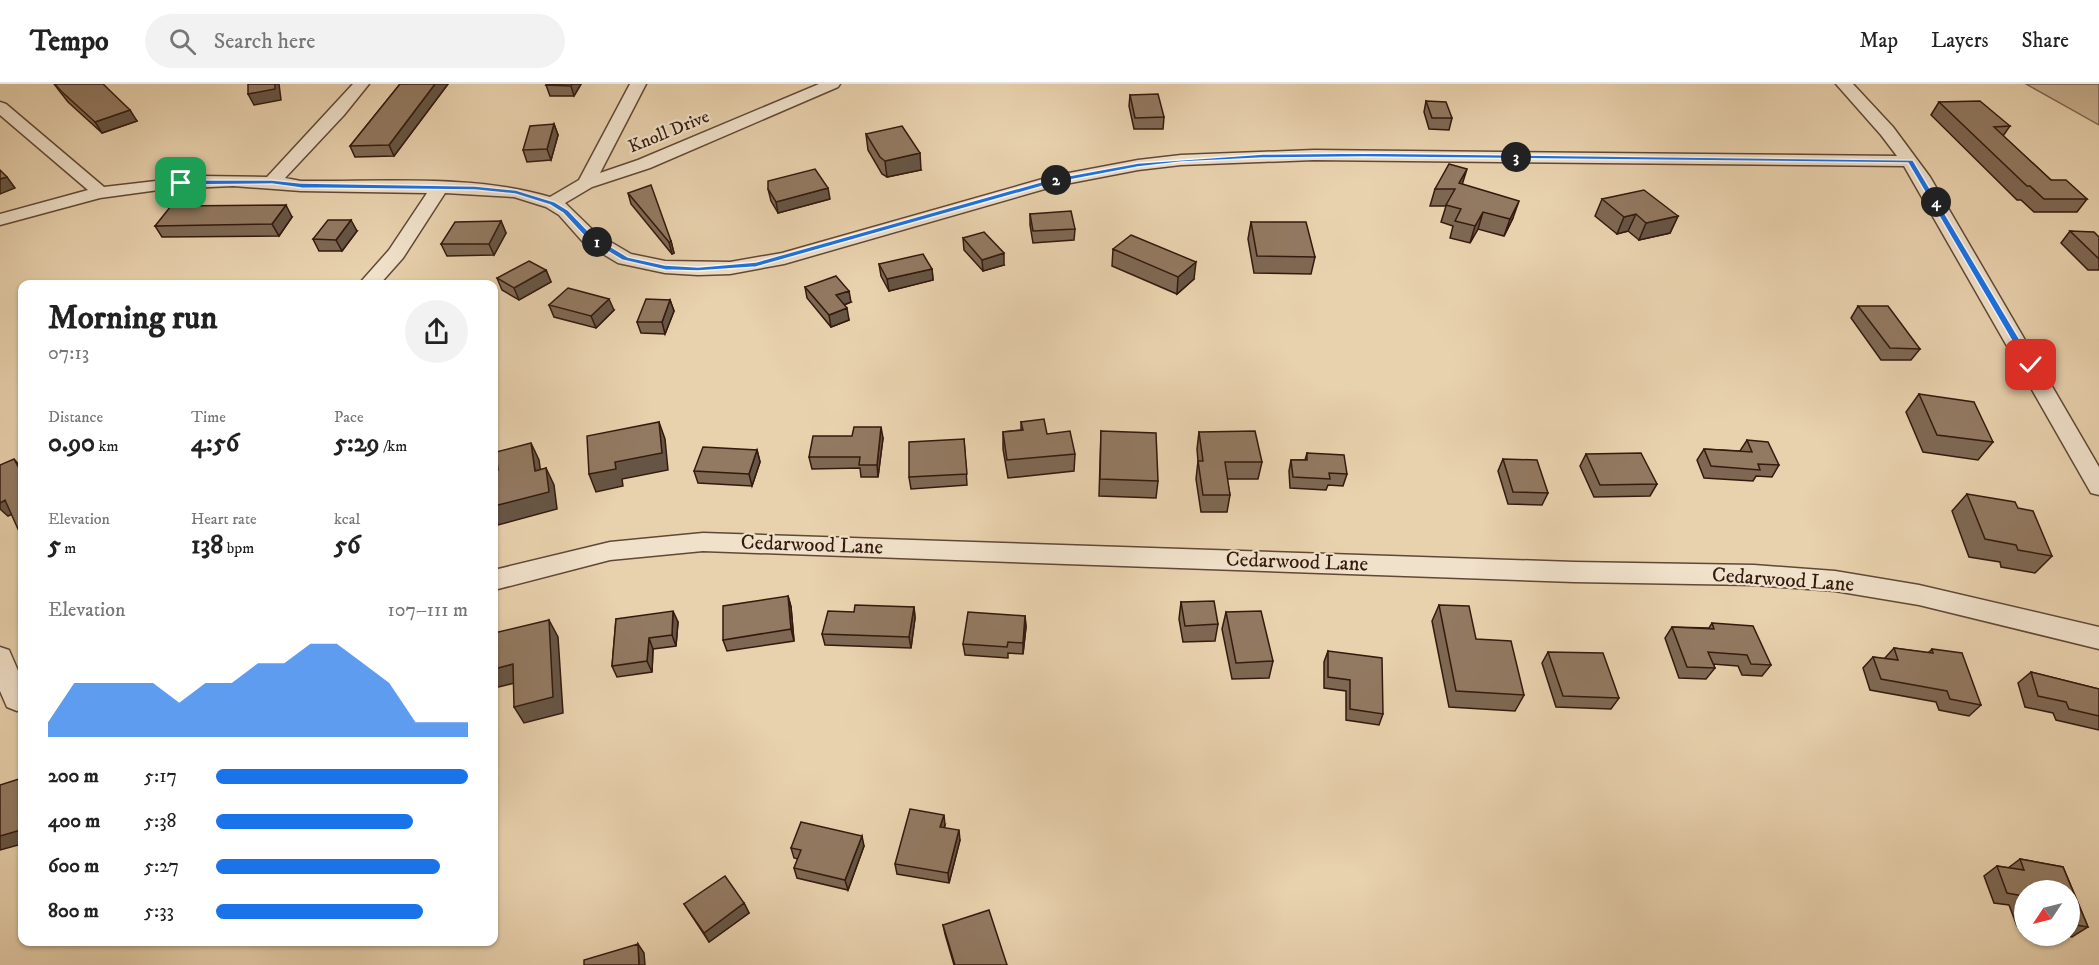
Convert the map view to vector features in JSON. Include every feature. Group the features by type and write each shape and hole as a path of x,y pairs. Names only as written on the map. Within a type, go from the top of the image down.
{"street":[{"path":"272,182 361,84"},
{"path":"586,183 638,84"},
{"name":"Knoll Drive","path":"552,203 586,183 644,164 832,84"},
{"path":"1844,84 1887,131 1910,161 2011,330 2099,487"},
{"path":"0,106 98,191"},
{"path":"0,220 98,191 157,183 272,182 301,186 507,191 535,196 552,203 565,211 590,238 625,259 665,267 698,269 756,264 784,258 1053,181 1138,165 1181,160 1357,155 1910,161"},
{"path":"373,280 396,254 439,188"},
{"name":"Cedarwood Lane","path":"498,579 610,551 703,542 1574,572 1754,575 1825,580 1919,595 2099,638"},
{"path":"0,658 13,701"}],"shaded area":[{"path":"2026,84 2099,84 2099,125"}],"building":[{"path":"55,84 103,84 130,110 95,122"},
{"path":"248,84 275,84 275,89 248,94"},
{"path":"400,84 435,84 389,145 350,146"},
{"path":"547,84 572,84 571,86"},
{"path":"1158,94 1164,117 1135,118 1130,95"},
{"path":"1426,101 1446,102 1452,118 1432,118"},
{"path":"1980,101 2010,126 1994,127 2051,180 2066,180 2087,199 2044,199 2030,186 2027,186 1939,102"},
{"path":"554,124 547,149 523,150 530,126"},
{"path":"902,126 920,153 885,161 866,134"},
{"path":"1449,164 1467,169 1459,183 1519,201 1510,219 1483,212 1475,226 1455,221 1461,209 1446,205 1455,189 1435,189"},
{"path":"815,169 828,188 776,202 768,189 768,181"},
{"path":"0,170 7,177 0,179"},
{"path":"651,185 671,241 669,242 628,193"},
{"path":"1644,190 1678,216 1646,223 1636,214 1624,217 1602,199"},
{"path":"286,205 272,224 155,226 171,206"},
{"path":"1071,211 1075,229 1033,231 1030,214"},
{"path":"328,220 351,220 336,240 313,239"},
{"path":"501,221 489,244 441,244 455,222"},
{"path":"1251,222 1306,222 1315,257 1257,256"},
{"path":"2070,231 2094,232 2099,237 2099,258 2098,258"},
{"path":"984,232 1004,253 982,260 963,238"},
{"path":"1131,235 1196,262 1178,277 1113,249"},
{"path":"923,254 932,269 887,279 879,264"},
{"path":"529,261 546,270 514,288 497,278"},
{"path":"836,276 849,291 836,295 847,308 829,315 805,287"},
{"path":"568,288 609,299 591,316 549,305"},
{"path":"646,299 670,300 662,322 637,322"},
{"path":"1858,306 1888,306 1920,349 1890,348"},
{"path":"1919,394 1974,402 1993,442 1937,435"},
{"path":"1044,419 1047,434 1070,431 1075,454 1007,460 1003,432 1023,430 1021,422"},
{"path":"659,422 662,453 615,462 616,469 589,474 587,436"},
{"path":"854,427 881,427 877,465 859,465 860,457 809,457 813,436 852,436"},
{"path":"1101,431 1156,433 1158,481 1100,479"},
{"path":"1255,431 1262,462 1225,462 1230,495 1203,495 1198,461 1203,461 1199,432"},
{"path":"964,439 967,474 909,477 909,442"},
{"path":"1747,440 1768,442 1779,465 1758,464 1760,470 1711,466 1704,449 1752,452"},
{"path":"531,443 535,471 546,468 549,492 498,505 498,451"},
{"path":"703,447 757,450 749,474 694,471"},
{"path":"1307,453 1344,455 1347,474 1329,473 1330,479 1293,477 1291,460 1307,460"},
{"path":"1641,453 1657,484 1600,485 1586,454"},
{"path":"14,459 18,466 18,529 5,500 0,503 0,465"},
{"path":"1503,459 1537,460 1548,493 1513,492"},
{"path":"1967,494 2015,502 2018,508 2033,511 2052,556 2018,550 2016,545 1985,539"},
{"path":"788,596 791,629 723,640 723,606"},
{"path":"1214,601 1218,624 1185,626 1181,602"},
{"path":"855,605 914,607 909,637 822,634 828,611 854,612"},
{"path":"1439,605 1469,606 1476,639 1511,641 1524,695 1456,691"},
{"path":"673,611 672,635 649,638 647,661 612,666 616,619"},
{"path":"1261,611 1273,661 1236,663 1226,612"},
{"path":"968,612 1025,616 1023,643 1008,642 1007,647 963,644"},
{"path":"549,620 553,697 514,707 513,664 498,668 498,632"},
{"path":"1712,623 1753,626 1771,665 1751,664 1747,655 1708,652 1715,668 1687,667 1672,627 1714,629"},
{"path":"1894,648 1933,653 1932,649 1962,653 1981,705 1950,699 1947,691 1881,679 1873,657 1898,660"},
{"path":"1328,651 1382,658 1383,714 1350,709 1350,680 1328,677"},
{"path":"1548,652 1603,653 1619,698 1563,696"},
{"path":"2031,672 2099,689 2099,716 2069,709 2066,702 2038,696"},
{"path":"18,779 18,831 0,836 0,785"},
{"path":"910,809 944,815 940,827 959,830 948,873 895,864"},
{"path":"801,822 862,836 845,880 794,868 801,850 791,848"},
{"path":"2020,859 2063,867 2068,880 2014,880 2014,894 2007,893 1997,866 2024,870"},
{"path":"725,876 744,903 704,933 684,904"},
{"path":"2080,908 2088,927 2080,926"},
{"path":"989,910 1007,965 955,965 943,925"},
{"path":"638,944 639,965 584,965 584,960"}],"route":[{"path":"181,183 272,182 301,186 475,188 516,192 552,203 565,211 590,238 625,259 643,264 698,269 730,268 784,258 1053,181 1082,174 1181,160 1363,155 1910,161 2031,365"}]}
